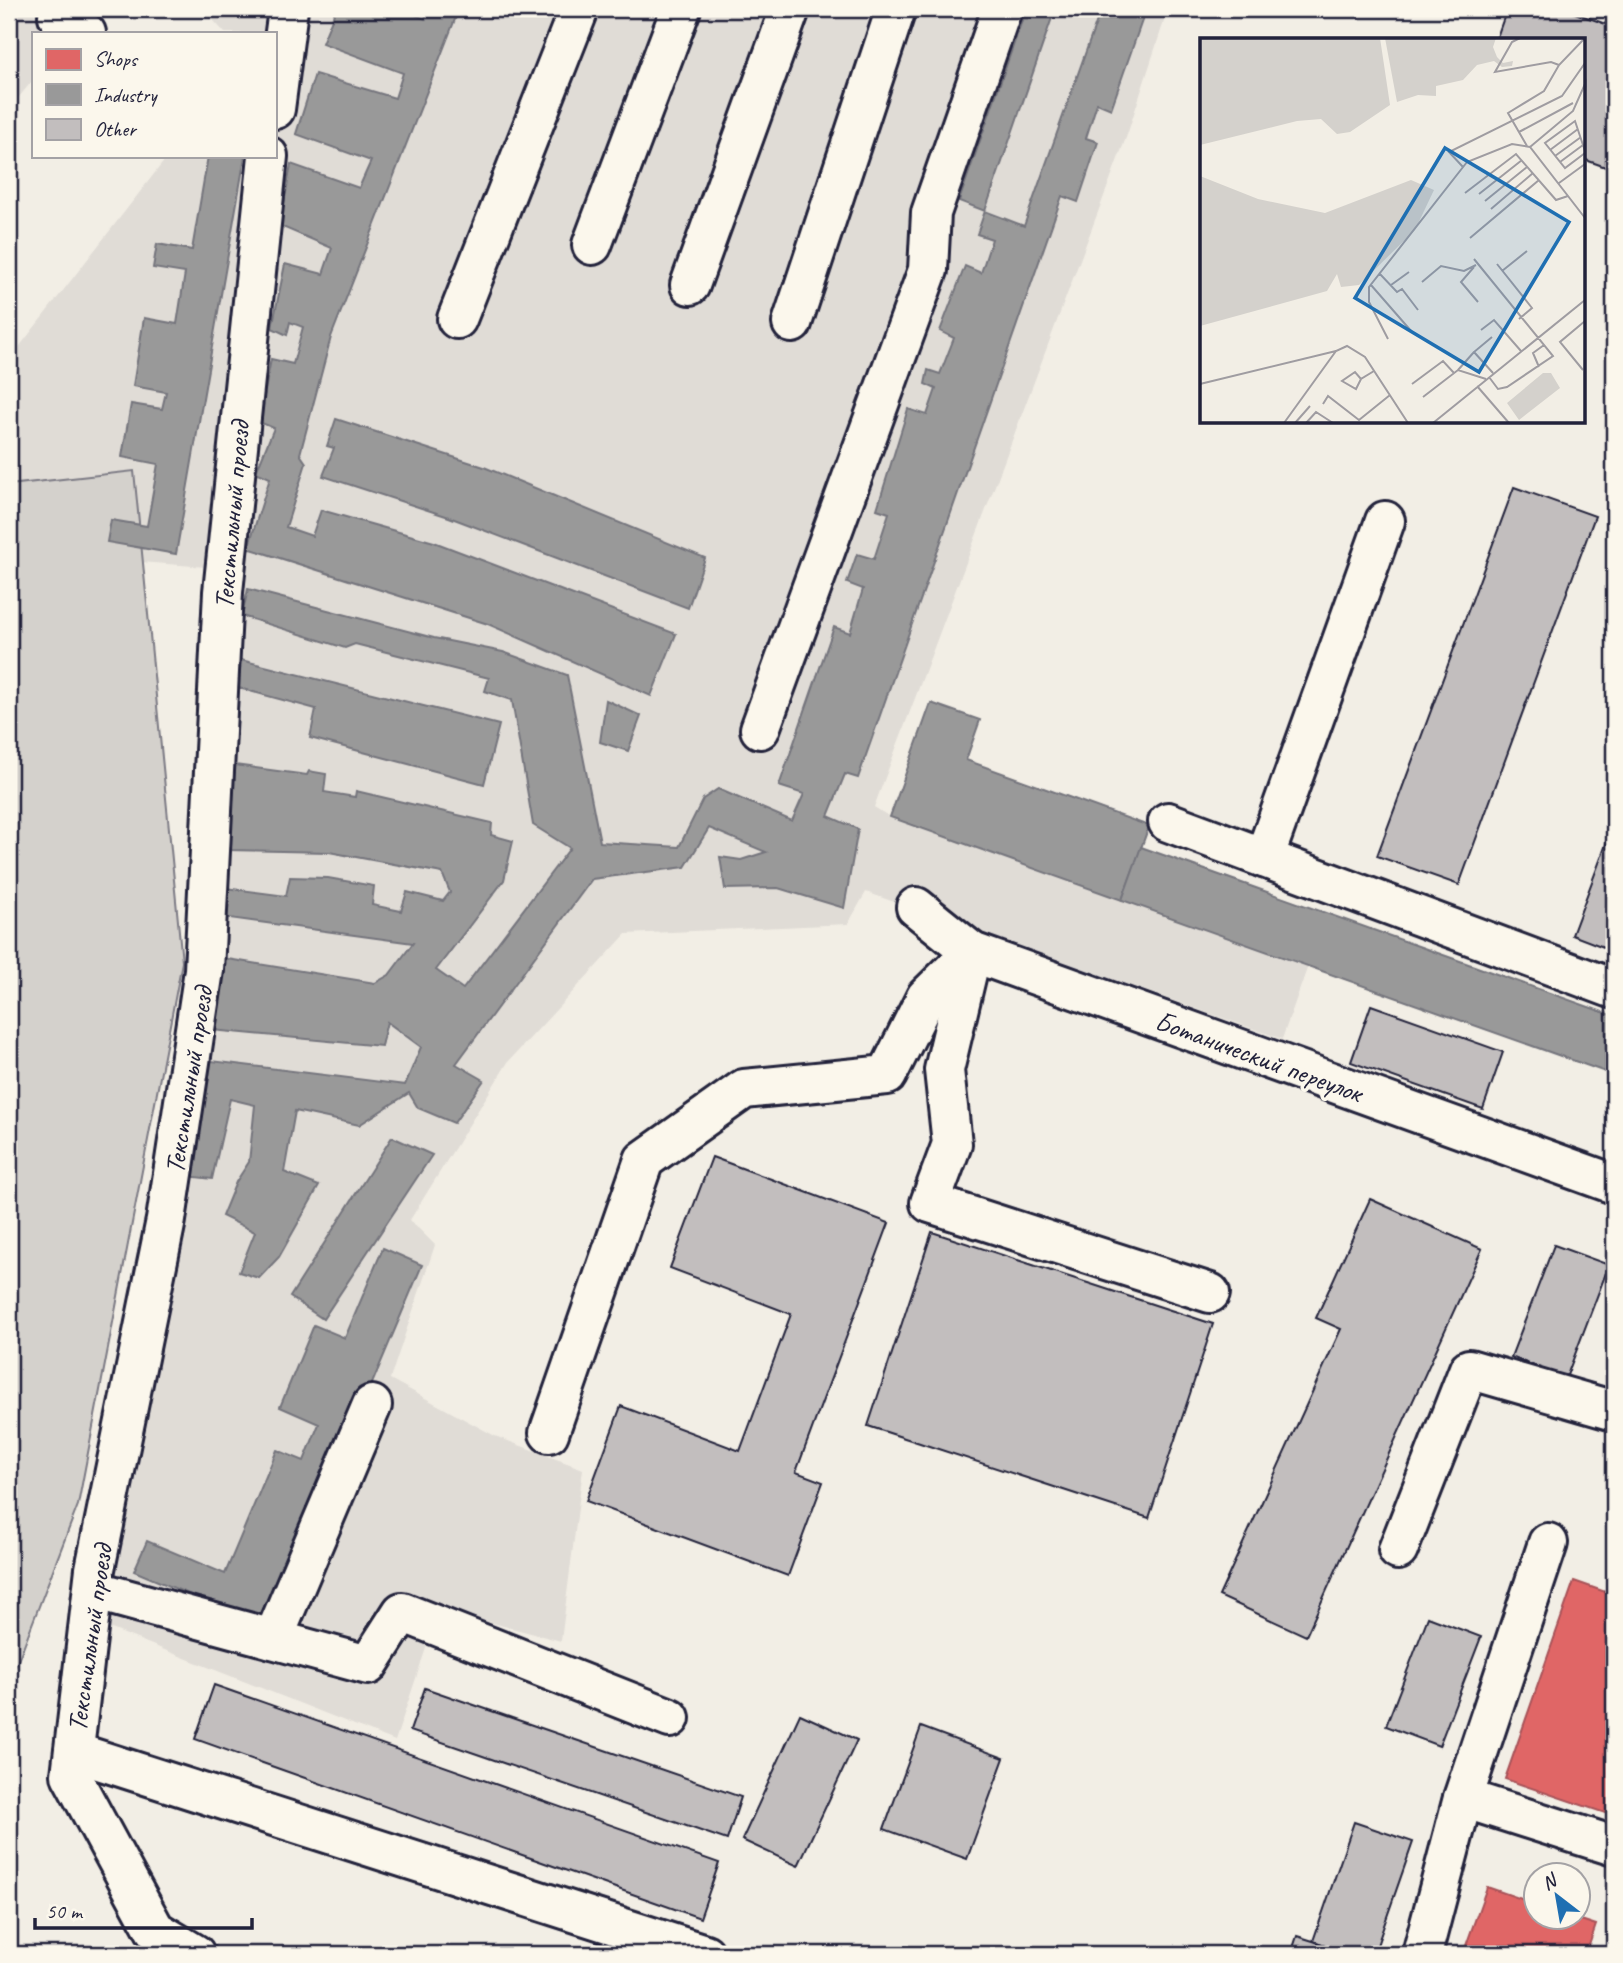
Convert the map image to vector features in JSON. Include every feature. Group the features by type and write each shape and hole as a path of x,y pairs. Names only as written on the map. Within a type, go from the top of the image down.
{"street":[{"path":"61,9 58,16 84,32"},
{"path":"276,92 288,9"},
{"path":"457,319 579,9"},
{"path":"592,245 681,9"},
{"path":"690,285 790,9"},
{"path":"792,323 897,9"},
{"path":"760,729 928,270 931,214 1002,9"},
{"name":"Текстильный проезд","path":"195,1954 156,1930 71,1775 93,1590 166,1220 204,970 223,592 268,158"},
{"path":"1264,858 1384,521"},
{"path":"1168,822 1614,989"},
{"name":"Ботанический переулок","path":"916,907 972,952 1614,1184"},
{"path":"972,952 944,1070 952,1143 930,1203 1210,1293"},
{"path":"550,1433 644,1160 744,1089 887,1075 926,997 972,952"},
{"path":"1398,1550 1469,1369 1614,1411"},
{"path":"273,1639 372,1405"},
{"path":"1422,1954 1463,1798 1548,1543"},
{"path":"93,1590 368,1665 402,1612 670,1718"},
{"path":"74,1752 705,1954"},
{"path":"1463,1798 1614,1846"}],"shaded area":[{"path":"9,9 93,9 73,32 32,32 32,81 9,109"},
{"path":"203,9 1168,9 1127,135 874,807 890,817 1308,966 1282,1039 866,892 848,924 626,934 508,1062 410,1220 435,1245 390,1379 495,1436 583,1469 561,1641 439,1609 395,1741 99,1624 224,723 207,567 59,556 9,492 9,360 166,158 276,158 276,32 224,32"},
{"path":"134,471 182,962 78,1505 9,1684 9,485"}],"building: Shops":[{"path":"1574,1581 1614,1595 1614,1795 1608,1814 1505,1779"},
{"path":"1487,1887 1522,1899 1522,1932 1592,1932 1592,1924 1596,1925 1586,1954 1463,1954"}],"building: Industry":[{"path":"336,9 401,9 425,19 428,9 459,9 331,337 300,454 306,463 286,527 312,536 321,510 434,542 676,634 651,696 488,624 248,548 270,478 256,472 274,428 259,422 271,359 293,364 303,327 290,322 287,335 272,328 285,264 323,274 332,248 280,226 291,164 359,188 371,161 296,134 315,74 395,98 403,73 322,43"},
{"path":"1026,9 1055,9 985,211 959,201"},
{"path":"1101,9 1146,9 1111,109 1097,103 1086,138 1098,142 1078,202 1062,196 858,778 845,774 828,816 858,829 844,908 778,888 725,889 720,857 741,860 766,852 709,828 685,867 592,879 456,1064 484,1080 454,1123 418,1108 409,1093 359,1125 295,1111 284,1172 319,1186 279,1257 259,1278 239,1272 255,1232 222,1216 236,1182 249,1162 255,1105 230,1099 212,1179 186,1176 204,1060 405,1085 421,1047 387,1022 381,1046 212,1030 221,958 375,983 389,975 413,943 222,917 226,888 286,896 290,877 328,878 374,886 372,905 401,911 407,892 443,901 450,892 442,873 329,852 227,850 234,765 307,775 309,771 326,774 324,792 355,797 356,791 492,823 491,835 513,841 504,880 436,970 463,989 570,848 533,825 512,700 485,691 489,678 355,644 345,648 242,616 248,589 434,638 503,652 567,675 600,842 679,847 703,799 718,789 792,821 804,794 779,786 834,627 850,633 863,589 847,583 857,554 874,559 889,513 877,509 908,409 927,415 936,389 925,384 928,370 940,374 954,338 940,331 965,266 981,273 992,239 977,234 985,211 1024,226"},
{"path":"208,158 245,158 176,554 107,542 111,520 147,526 158,464 122,457 131,404 162,409 166,392 133,386 144,318 177,324 185,273 153,268 157,244 192,250"},
{"path":"336,419 484,467 705,558 688,608 449,517 323,476 334,448 327,446"},
{"path":"241,660 499,725 484,784 310,738 316,709 235,687"},
{"path":"606,700 641,716 628,751 600,742"},
{"path":"931,703 980,720 966,760 1149,826 1122,900 890,817"},
{"path":"1141,847 1614,1016 1614,1075 1122,900"},
{"path":"392,1137 432,1155 323,1319 290,1297"},
{"path":"383,1248 422,1265 269,1628 134,1571 147,1541 225,1574 277,1450 304,1461 319,1424 280,1407 314,1325 345,1338"}],"building: Other":[{"path":"1507,9 1564,9 1614,27 1614,170 1584,159 1584,38 1497,38"},
{"path":"1514,487 1595,516 1459,885 1377,856"},
{"path":"1614,823 1614,951 1572,935"},
{"path":"1371,1005 1503,1052 1483,1109 1351,1062"},
{"path":"712,1157 889,1223 796,1472 823,1482 788,1576 586,1501 621,1406 740,1451 791,1314 670,1268"},
{"path":"1370,1199 1482,1249 1306,1636 1219,1596 1341,1329 1316,1318"},
{"path":"932,1232 1213,1324 1149,1518 868,1426"},
{"path":"1554,1245 1609,1265 1566,1378 1511,1357"},
{"path":"1428,1617 1481,1637 1439,1746 1386,1726"},
{"path":"214,1685 719,1863 700,1918 195,1739"},
{"path":"425,1688 741,1797 727,1840 410,1731"},
{"path":"800,1714 857,1740 798,1866 742,1840"},
{"path":"921,1727 1004,1758 967,1859 884,1829"},
{"path":"1354,1822 1413,1842 1374,1954 1352,1954 1313,1941"},
{"path":"1297,1936 1313,1941 1352,1954 1291,1954"}]}
